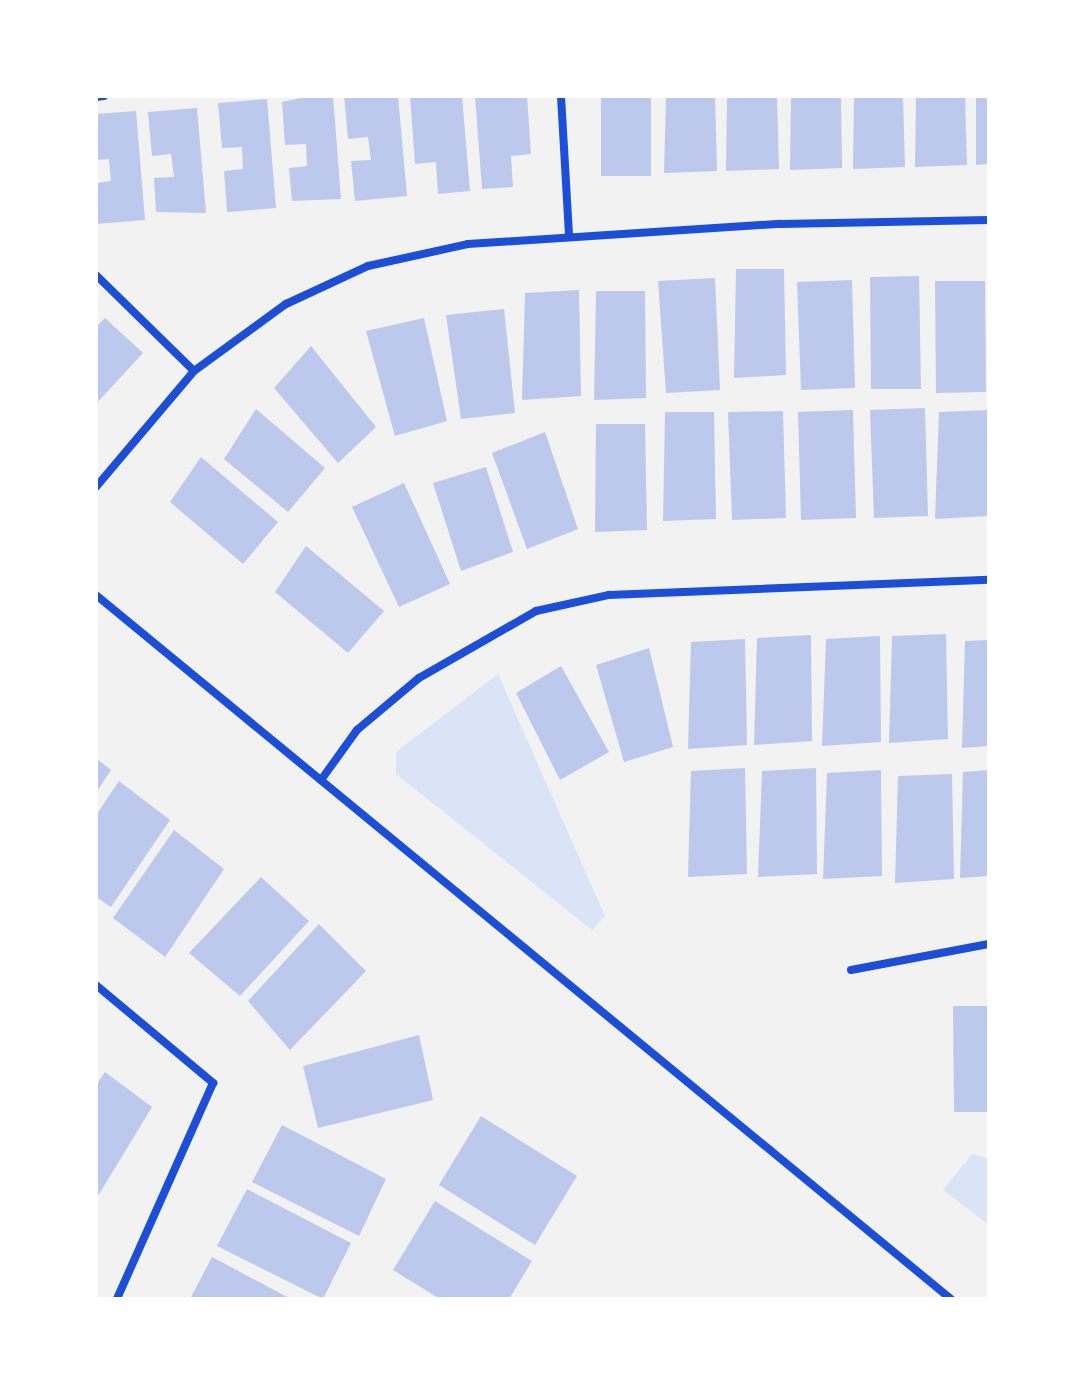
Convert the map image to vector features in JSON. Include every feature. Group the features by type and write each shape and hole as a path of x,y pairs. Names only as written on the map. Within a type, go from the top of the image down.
{"street":[{"path":"96,97 104,96"},
{"path":"561,96 569,236"},
{"path":"96,487 194,371 286,304 368,266 468,244 569,236 989,220"},
{"path":"96,275 194,371"},
{"path":"321,780 357,730 419,678 536,611 609,595 989,580"},
{"path":"96,595 951,1299"},
{"path":"851,970 989,944"},
{"path":"96,985 213,1083 117,1299"}],"shaded area":[{"path":"498,674 605,916 592,930 396,774 396,752"},
{"path":"972,1154 989,1159 989,1225 943,1190"}],"building":[{"path":"310,96 333,96 341,199 292,201 289,168 307,166 306,144 285,145 282,102"},
{"path":"344,96 398,96 407,196 355,201 351,161 371,160 368,137 348,139"},
{"path":"410,96 462,96 470,191 438,194 436,162 415,164"},
{"path":"475,96 527,96 531,154 511,156 513,187 482,189"},
{"path":"601,96 651,96 651,176 601,176"},
{"path":"666,96 715,96 717,171 664,173"},
{"path":"727,96 777,96 779,169 726,171"},
{"path":"791,96 841,96 842,168 790,170"},
{"path":"854,96 903,96 905,167 853,169"},
{"path":"916,96 965,96 967,165 915,167"},
{"path":"976,96 989,96 989,164 976,165"},
{"path":"267,99 276,208 227,212 224,171 243,169 242,147 222,148 218,103"},
{"path":"197,108 206,213 156,212 154,178 174,177 171,154 152,156 148,112"},
{"path":"136,111 145,220 96,224 96,183 111,181 109,159 96,160 96,114"},
{"path":"736,269 784,269 786,375 734,378"},
{"path":"919,276 921,389 871,389 870,277"},
{"path":"715,278 720,390 666,393 658,281"},
{"path":"852,280 855,388 801,390 797,282"},
{"path":"935,281 985,281 986,392 936,393"},
{"path":"579,290 581,396 522,400 525,293"},
{"path":"596,291 645,291 646,398 594,400"},
{"path":"504,309 515,413 461,419 446,315"},
{"path":"105,318 143,353 96,404 96,327"},
{"path":"424,318 447,421 395,436 366,331"},
{"path":"311,346 376,427 338,463 274,388"},
{"path":"925,408 928,516 874,518 870,410"},
{"path":"256,409 325,468 288,512 224,459"},
{"path":"853,410 856,518 801,520 798,412"},
{"path":"989,410 989,516 935,519 939,412"},
{"path":"783,411 786,518 732,520 728,412"},
{"path":"665,412 714,412 716,519 663,521"},
{"path":"596,424 645,424 647,530 595,532"},
{"path":"545,432 578,529 527,549 492,453"},
{"path":"201,457 278,522 243,564 170,502"},
{"path":"486,467 513,552 461,571 433,483"},
{"path":"404,483 450,584 399,607 352,507"},
{"path":"306,546 384,611 348,653 275,592"},
{"path":"946,634 948,739 889,743 892,636"},
{"path":"811,635 812,741 754,745 757,638"},
{"path":"880,636 881,742 822,746 826,639"},
{"path":"745,639 747,745 688,749 691,642"},
{"path":"989,640 989,746 962,748 965,641"},
{"path":"649,648 673,747 624,762 596,665"},
{"path":"561,666 609,752 560,780 516,693"},
{"path":"96,758 111,770 96,793"},
{"path":"745,768 747,874 688,877 691,771"},
{"path":"816,768 817,874 758,877 762,771"},
{"path":"881,770 882,876 823,879 827,773"},
{"path":"989,770 989,876 960,878 963,772"},
{"path":"952,774 954,879 895,883 898,776"},
{"path":"119,781 170,820 111,907 96,897 96,815"},
{"path":"174,830 224,869 165,957 113,918"},
{"path":"261,877 309,921 240,996 189,953"},
{"path":"319,924 366,971 290,1050 248,1001"},
{"path":"953,1006 989,1006 989,1112 954,1112"},
{"path":"419,1035 433,1100 318,1128 303,1066"},
{"path":"105,1072 152,1107 98,1196 96,1085"},
{"path":"481,1116 577,1176 535,1245 439,1185"},
{"path":"282,1125 386,1179 359,1236 252,1182"},
{"path":"247,1189 351,1243 323,1299 217,1246"},
{"path":"435,1201 532,1261 509,1299 440,1299 393,1270"},
{"path":"212,1257 291,1299 190,1299"}]}
